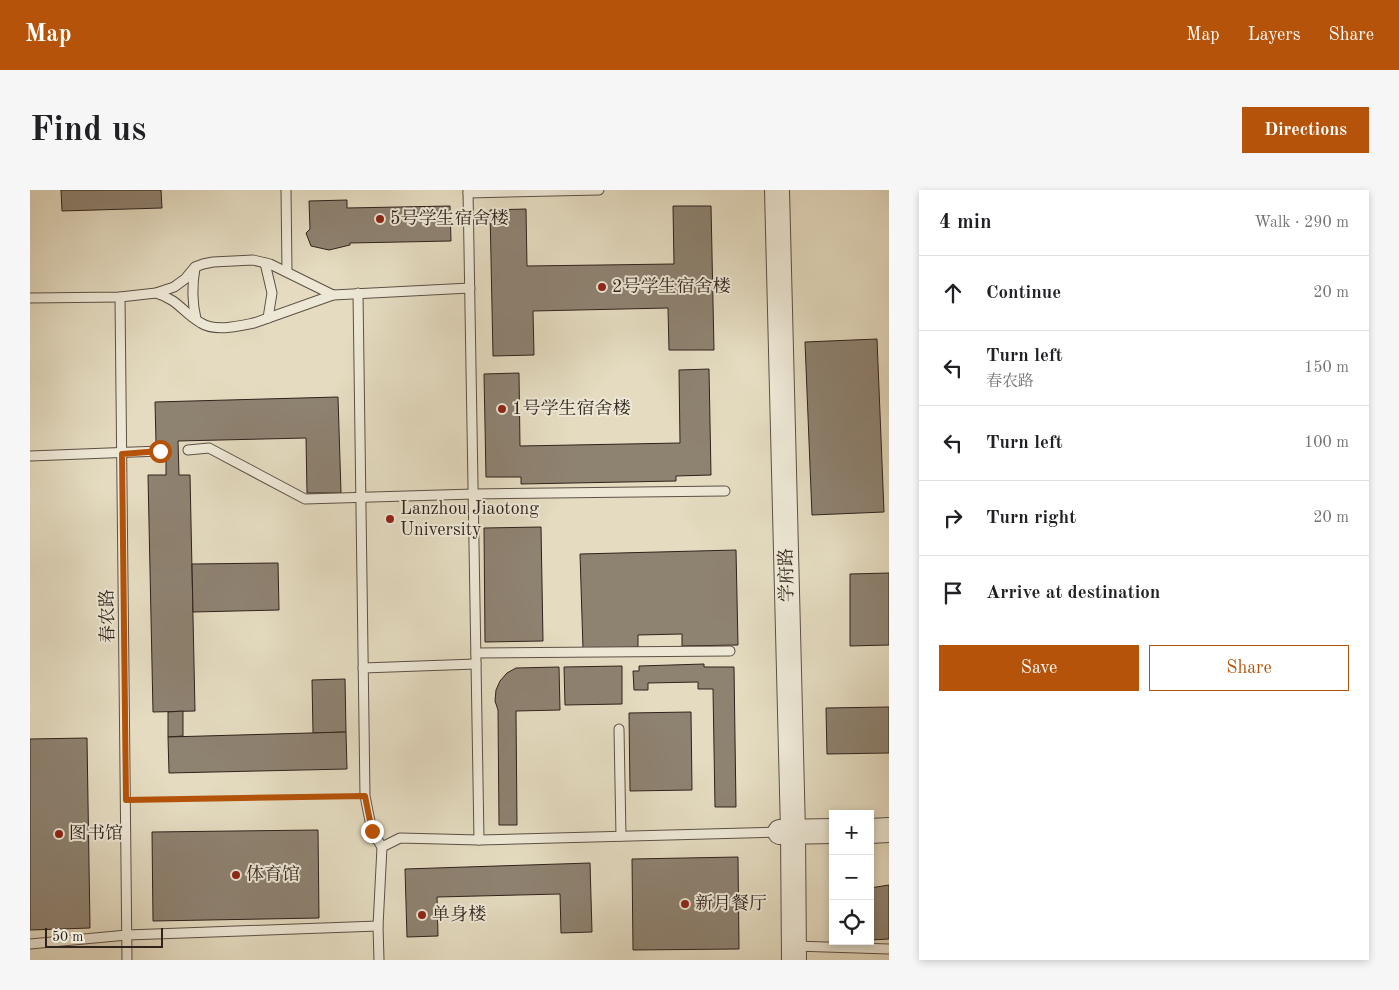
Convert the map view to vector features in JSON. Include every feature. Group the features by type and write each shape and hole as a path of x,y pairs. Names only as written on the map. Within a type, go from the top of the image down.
{"street":[{"name":"学府路","path":"764,190 787,832"},
{"name":"学府路","path":"777,190 790,955"},
{"path":"874,831 889,830"},
{"path":"787,832 829,831"}],"lane":[{"path":"286,190 287,271"},
{"path":"479,840 468,192 599,190"},
{"path":"30,298 120,297 156,293 180,283 195,267 213,262 253,260 287,271 333,295"},
{"path":"265,263 272,293 268,318"},
{"path":"195,267 192,286 193,308 196,320"},
{"path":"156,293 176,302 201,324 213,327 241,326 333,295 470,288"},
{"path":"358,293 365,796 372,831 382,846 378,926 379,960"},
{"name":"春农路","path":"120,297 127,960"},
{"path":"188,450 209,448 305,499 474,494 725,492"},
{"path":"30,456 122,454 160,451"},
{"path":"476,653 730,651"},
{"path":"363,668 476,664"},
{"path":"619,729 621,836"},
{"path":"382,846 400,838 479,840 787,832"},
{"path":"30,944 127,935 378,926"},
{"path":"790,955 889,949"}],"path":[{"path":"126,800 365,796"}],"building":[{"path":"61,190 161,190 162,208 62,211"},
{"name":"5号学生宿舍楼","path":"347,200 347,208 450,206 451,241 350,243 350,245 329,250 311,246 306,233 310,229 309,201"},
{"name":"2号学生宿舍楼","path":"673,206 711,206 714,350 669,350 668,308 533,311 534,355 493,356 490,210 526,209 527,266 674,264"},
{"path":"877,339 884,512 812,515 805,342"},
{"name":"1号学生宿舍楼","path":"709,369 711,475 676,476 676,481 521,484 521,477 486,477 484,374 519,373 520,446 680,443 679,370"},
{"path":"338,397 341,493 307,493 306,438 178,441 179,475 190,475 195,711 153,712 148,475 166,475 166,442 156,442 155,402"},
{"path":"541,527 543,641 485,642 484,528"},
{"path":"736,550 738,645 682,646 682,634 638,635 638,647 583,649 580,554"},
{"path":"278,563 279,610 193,612 192,564"},
{"path":"889,573 889,645 850,646 850,574"},
{"path":"704,664 704,667 734,667 736,807 715,807 713,689 698,689 698,682 648,683 648,690 634,690 633,671 639,671 639,666"},
{"path":"622,666 622,704 565,705 564,667"},
{"path":"559,667 560,710 516,711 517,825 499,825 498,710 495,701 496,690 500,681 507,673 516,668"},
{"path":"345,679 346,732 313,733 312,680"},
{"path":"889,707 889,753 827,754 826,708"},
{"path":"183,711 183,736 168,737 168,712"},
{"path":"691,712 692,790 630,791 629,713"},
{"path":"346,732 347,769 169,773 168,737"},
{"name":"图书馆","path":"87,738 90,928 30,930 30,739"},
{"name":"体育馆","path":"318,830 319,918 153,921 152,832"},
{"name":"新月餐厅","path":"738,857 739,949 633,950 632,859"},
{"name":"单身楼","path":"590,863 592,932 561,933 560,894 437,897 438,936 407,937 405,869"},
{"path":"889,885 889,939 874,940 874,887"}],"place":[{"name":"5号学生宿舍楼","path":"380,219"},
{"name":"2号学生宿舍楼","path":"602,287"},
{"name":"1号学生宿舍楼","path":"502,409"},
{"name":"Lanzhou Jiaotong University","path":"390,519"},
{"name":"图书馆","path":"59,834"},
{"name":"体育馆","path":"236,875"},
{"name":"新月餐厅","path":"685,904"},
{"name":"单身楼","path":"422,915"}],"route":[{"path":"160,451 122,454 126,800 365,796 372,831"}]}
